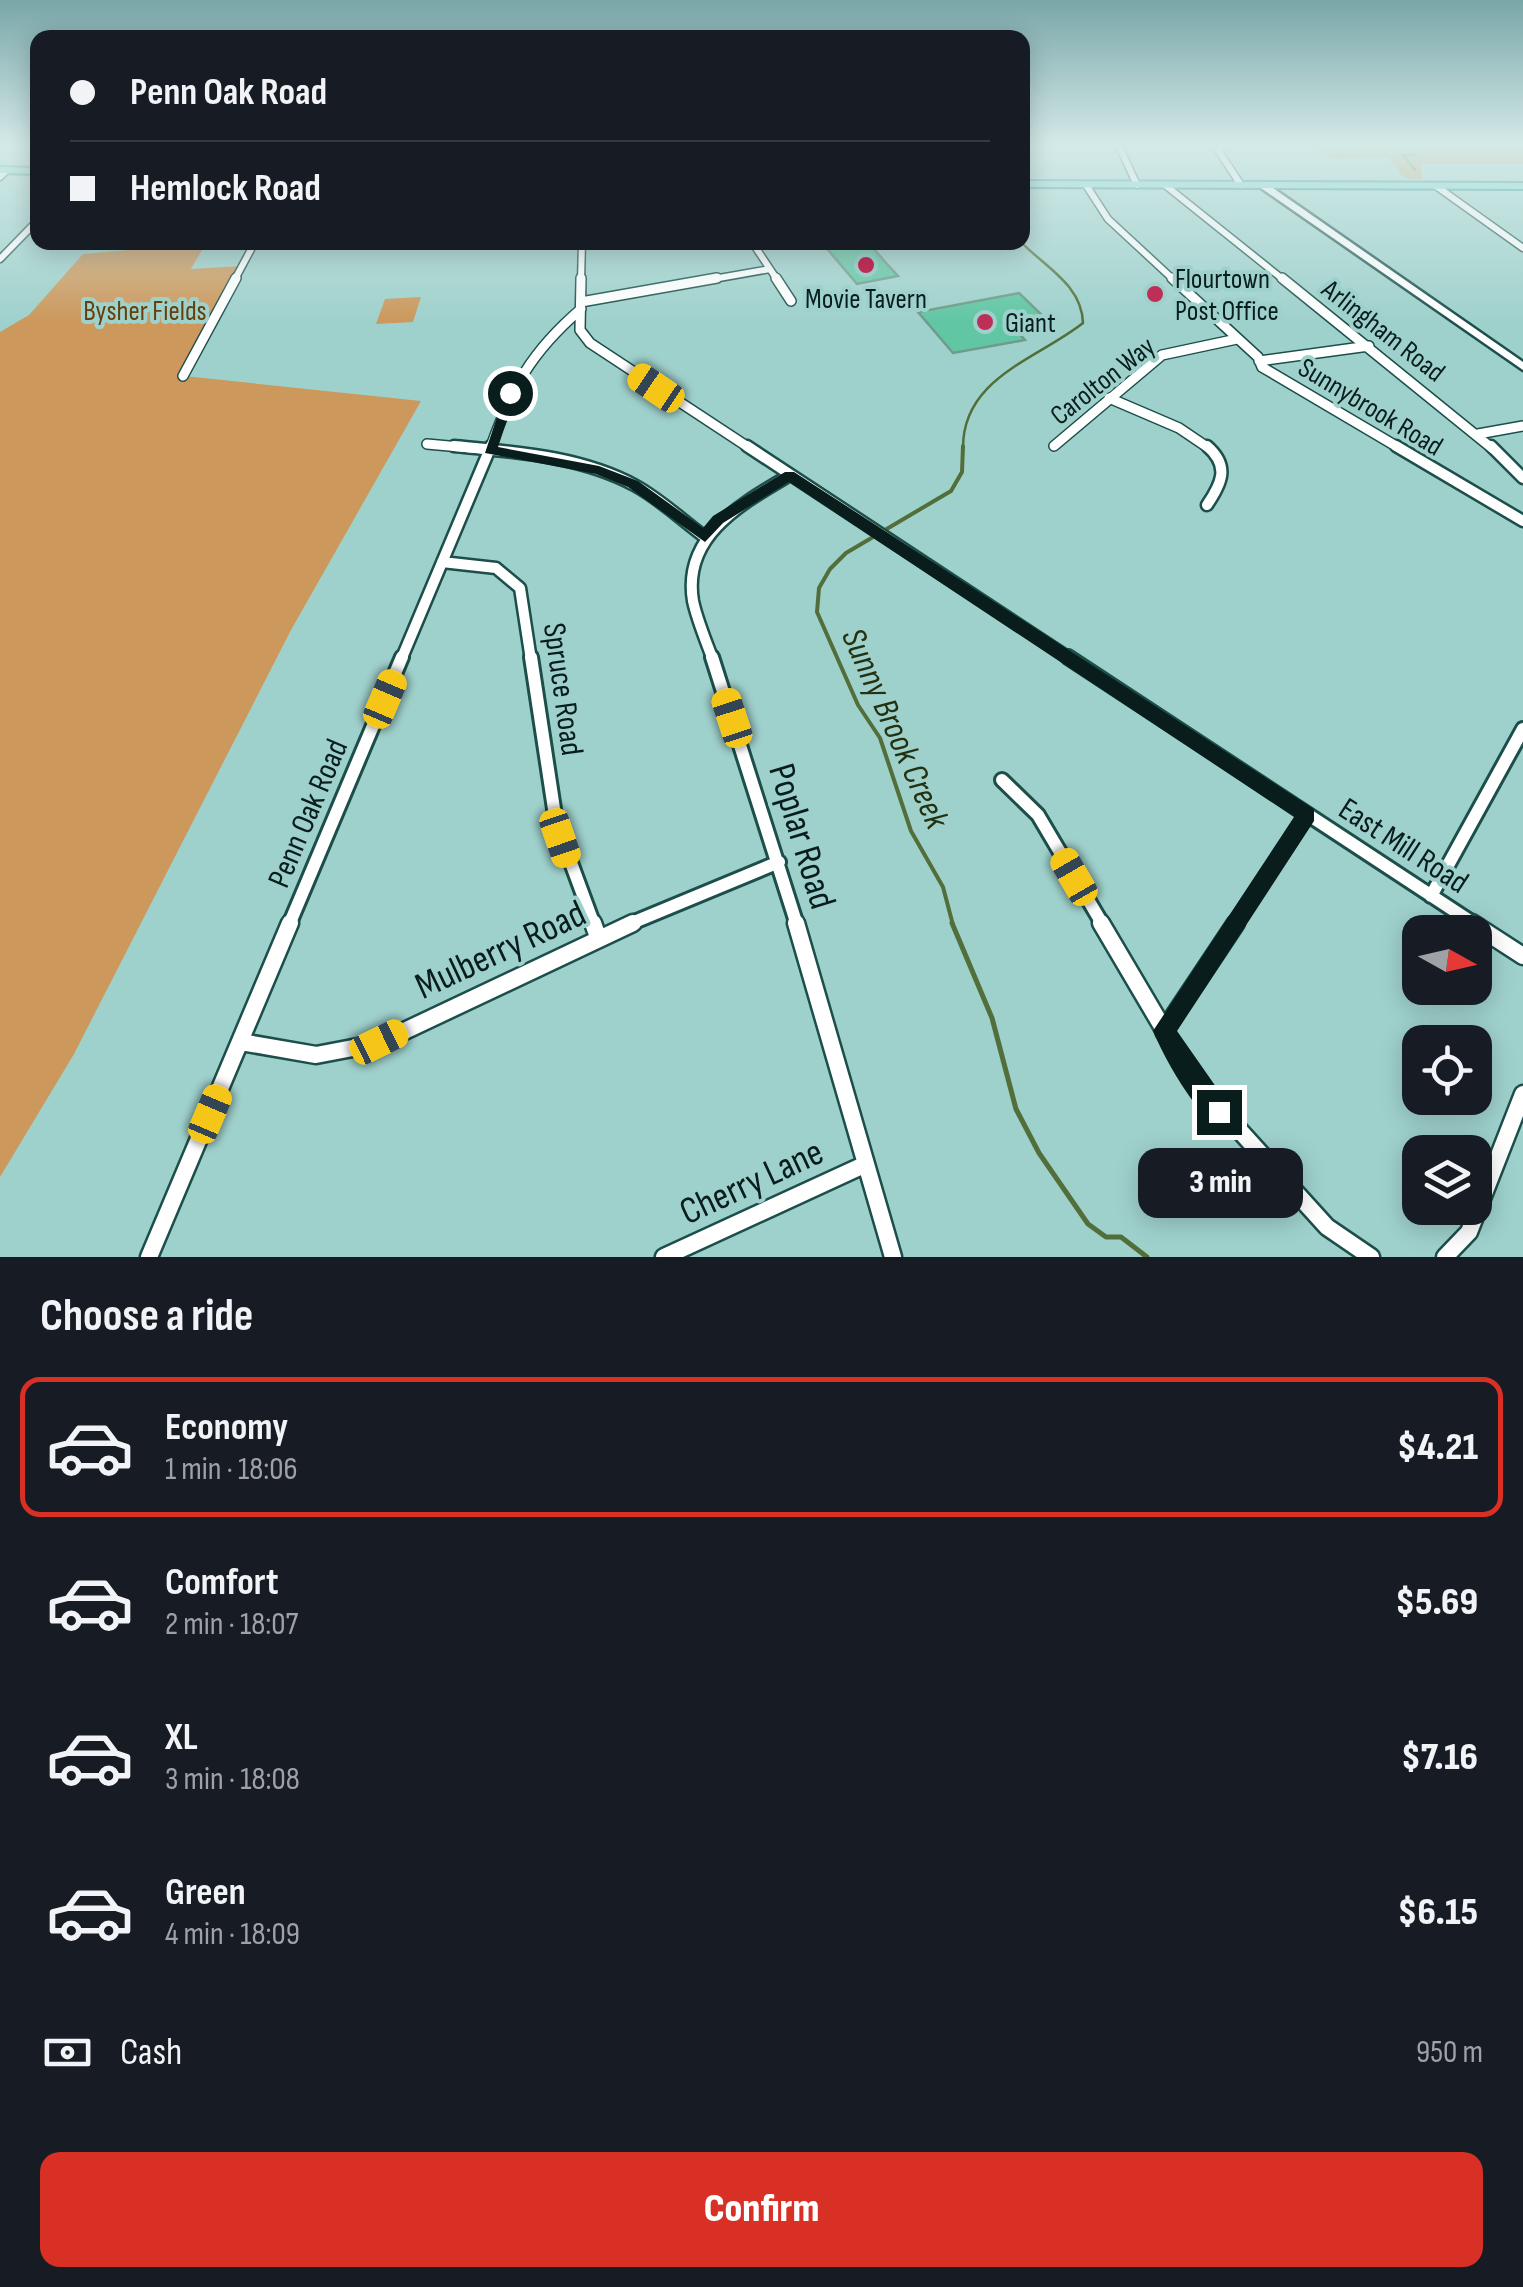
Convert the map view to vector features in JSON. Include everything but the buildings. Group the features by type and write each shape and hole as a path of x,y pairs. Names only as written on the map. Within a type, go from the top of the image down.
{"street":[{"name":"Sunnybrook Road","path":"1099,205 1108,219 1273,374 1523,521"},
{"name":"Arlingham Road","path":"1190,205 1478,434 1523,478"},
{"path":"1291,205 1523,367"},
{"path":"1462,205 1521,246"},
{"path":"0,259 30,228"},
{"path":"183,376 252,250"},
{"path":"545,341 561,332 580,330 582,250"},
{"path":"757,250 792,301"},
{"path":"581,306 770,269"},
{"name":"Penn Oak Road","path":"149,1257 522,367 581,306"},
{"name":"East Mill Road","path":"580,330 590,343 614,360 1523,956"},
{"name":"Carolton Way","path":"1054,446 1162,355 1237,339"},
{"path":"1260,362 1368,346"},
{"path":"1109,398 1191,434 1211,448 1222,464 1224,476 1207,505"},
{"path":"1478,434 1523,426"},
{"path":"427,444 584,466 633,484 705,537 718,519 790,475"},
{"name":"Poplar Road","path":"705,537 694,574 693,600 778,862 893,1257"},
{"name":"Spruce Road","path":"442,562 496,568 520,588 556,822 598,937"},
{"path":"1430,896 1523,729"},
{"path":"1002,780 1038,815 1193,1079 1326,1227 1371,1257"},
{"path":"1164,1031 1307,815"},
{"name":"Mulberry Road","path":"241,1042 316,1055 379,1042 598,937 778,862"},
{"path":"1444,1257 1469,1232 1523,1094"},
{"name":"Cherry Lane","path":"664,1257 866,1164"}],"green space":[{"name":"Bysher Fields","path":"202,250 191,269 242,266 184,376 421,401 291,630 74,1054 0,1177 0,332 29,315 83,254"},
{"path":"421,297 413,322 376,324 385,299"}],"waterway":[{"name":"Sunny Brook Creek","path":"963,449 966,425 988,388 1083,323 1069,287 1030,250"},
{"name":"Sunny Brook Creek","path":"953,925 943,887 911,831 880,738 858,705 817,612 819,588 846,553 951,491 962,472 963,446"},
{"name":"Sunny Brook Creek","path":"952,923 992,1018 1016,1109 1039,1153 1088,1224 1106,1237 1121,1237 1147,1257"}],"place":[{"name":"Movie Tavern","path":"866,265"},
{"name":"Flourtown Post Office","path":"1155,294"},
{"name":"Giant","path":"985,322"}],"route":[{"path":"510,393 490,450 599,470 633,484 705,537 718,519 790,475 1307,815 1164,1031 1219,1112"}]}
